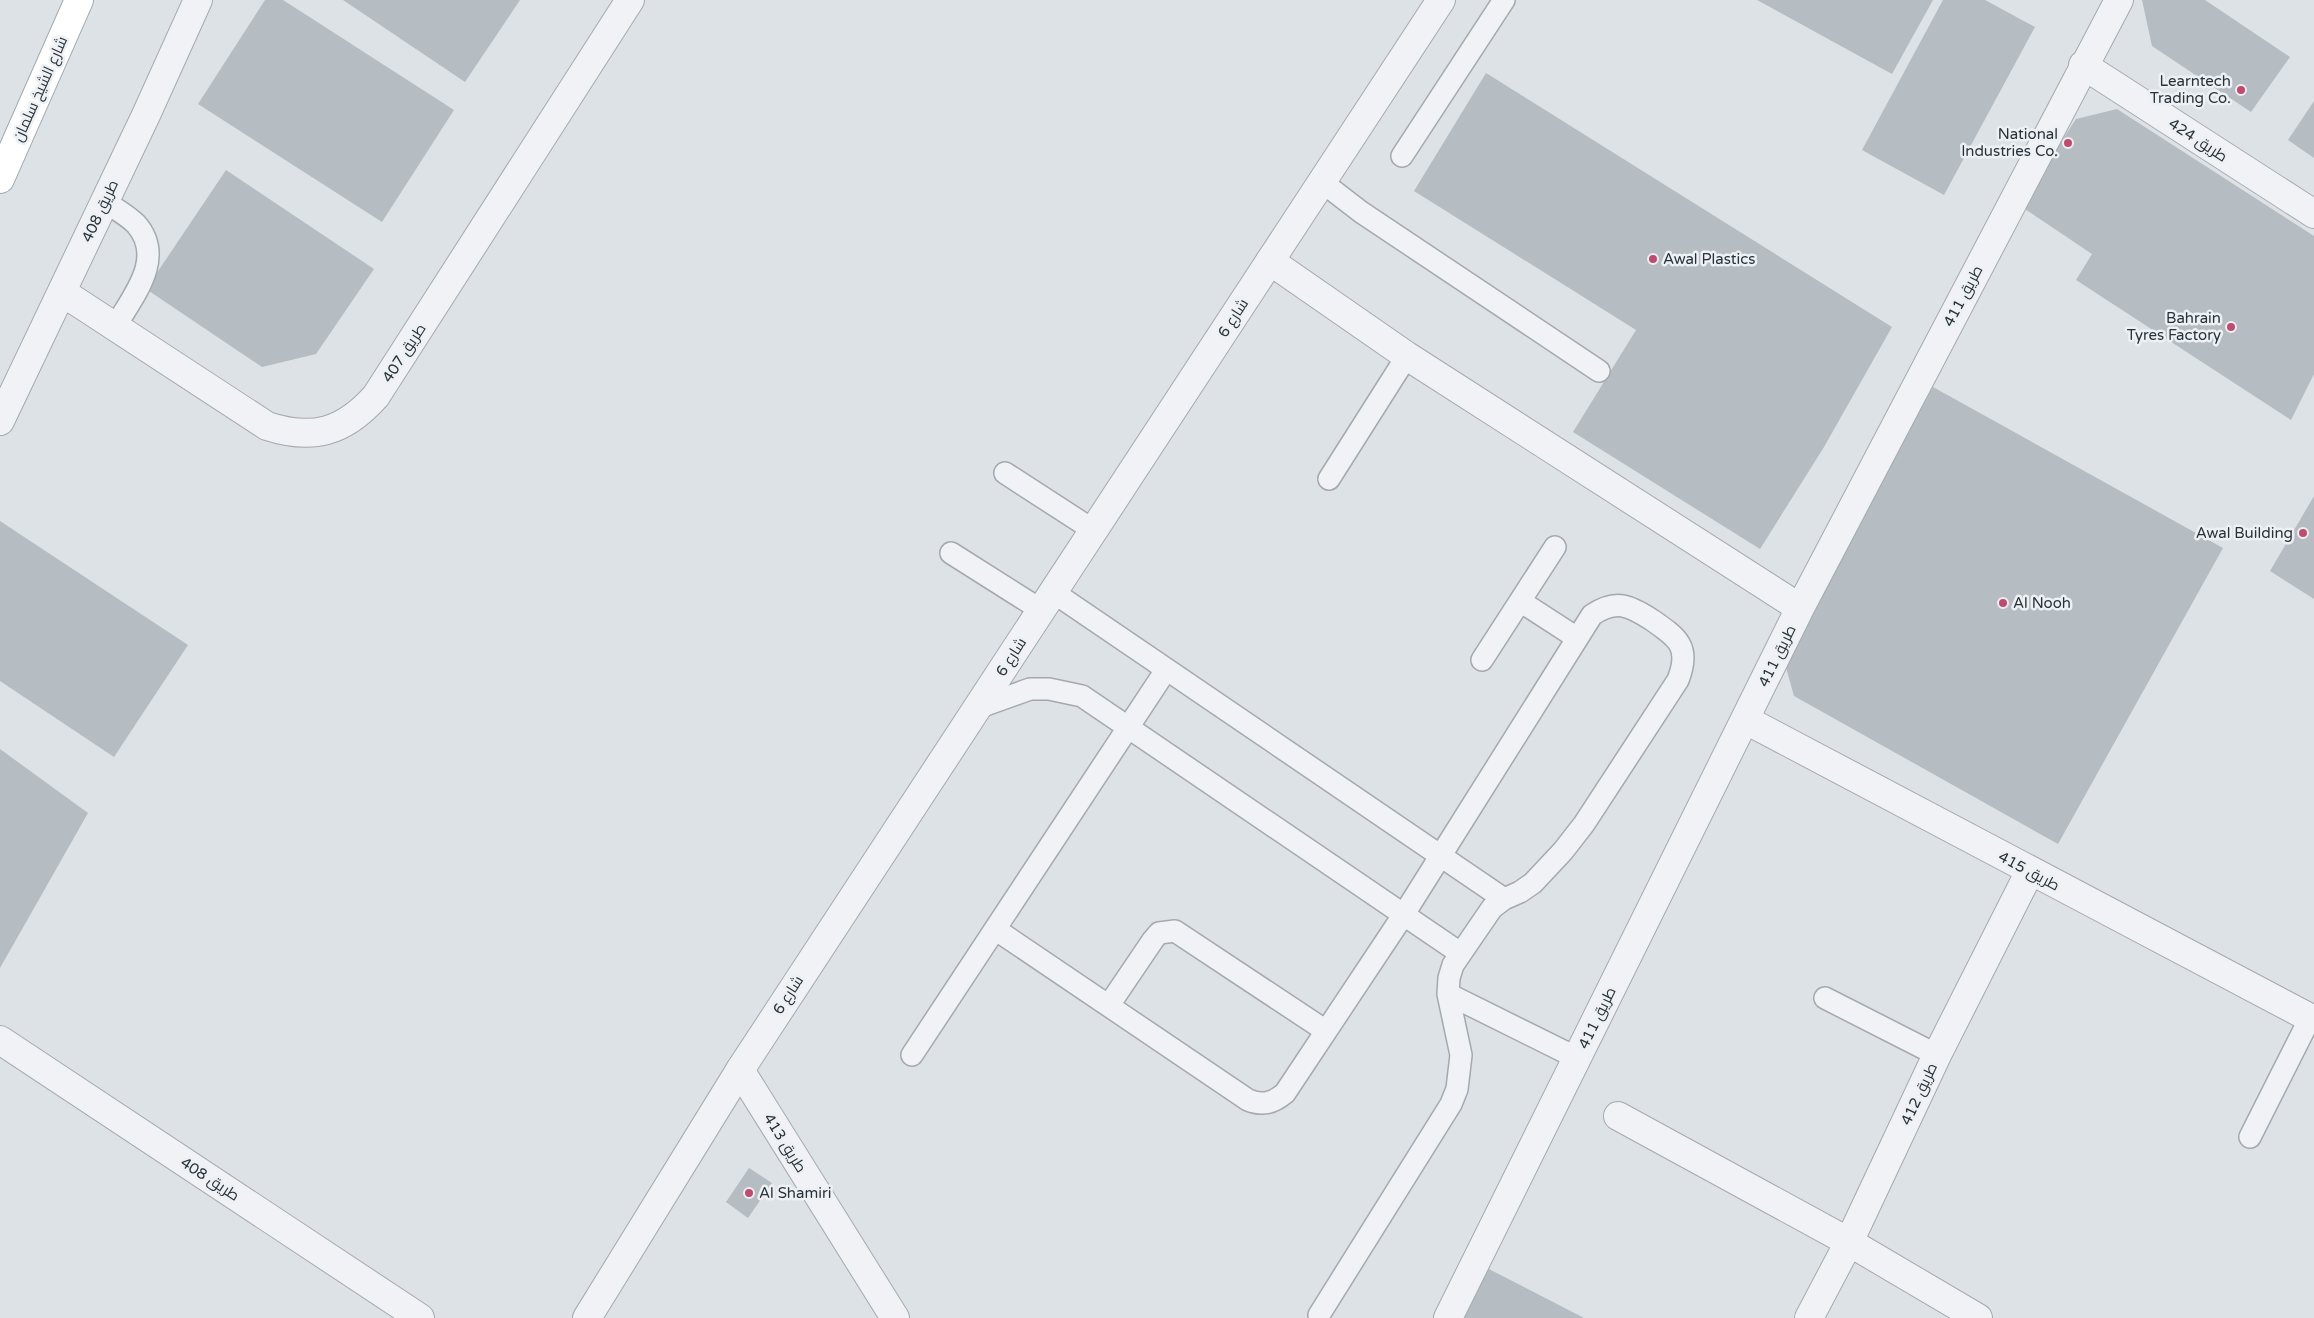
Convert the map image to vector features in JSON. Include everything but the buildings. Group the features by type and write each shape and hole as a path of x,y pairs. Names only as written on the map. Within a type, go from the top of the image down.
{"main road":[{"name":"شارع الشيخ سلمان","path":"0,179 79,0"}],"street":[{"name":"طريق 408","path":"0,421 146,115 198,0"},
{"name":"طريق 407","path":"62,292 267,426 286,432 306,434 325,431 345,424 362,412 376,396 630,0"},
{"name":"شارع 6","path":"587,1318 740,1070 1442,0"},
{"name":"طريق 411","path":"1448,1318 1800,608 2083,65 2119,0"},
{"name":"طريق 424","path":"2083,65 2314,214"},
{"path":"1270,261 1407,356 1800,608"},
{"name":"طريق 415","path":"1746,720 2030,872 2312,1019"},
{"name":"طريق 412","path":"1809,1318 1849,1242 1937,1055 2030,872"},
{"name":"طريق 408","path":"0,1040 420,1318"},
{"name":"طريق 413","path":"740,1070 894,1318"},
{"path":"1618,1116 1849,1242 1978,1318"}],"lane":[{"path":"1402,156 1504,0"},
{"path":"1322,182 1361,212 1599,371"},
{"path":"104,201 136,224 146,240 149,259 145,277 115,326"},
{"path":"1329,479 1407,356"},
{"path":"1005,473 1093,530"},
{"path":"1482,660 1555,547"},
{"path":"951,553 1047,601 1166,670 1504,899"},
{"path":"1520,601 1578,638"},
{"path":"995,929 1248,1100 1256,1104 1266,1104 1276,1100 1285,1093 1404,914 1592,615 1603,608 1615,605 1627,606 1638,611 1675,636 1683,659 1682,670 1673,690 1584,824 1563,852 1533,884 1504,899 1492,908 1460,953 1448,978 1448,994 1461,1055 1457,1089 1451,1104 1318,1315"},
{"path":"912,1055 1166,670"},
{"path":"977,708 1030,689 1049,689 1082,696 1460,953"},
{"path":"1109,1005 1153,940 1159,934 1175,931 1326,1031"},
{"path":"1448,994 1577,1058"},
{"path":"1825,998 1937,1055"},
{"path":"2250,1137 2312,1019"}],"place":[{"name":"Learntech Trading Co.","path":"2241,90"},
{"name":"National Industries Co.","path":"2068,143"},
{"name":"Awal Plastics","path":"1653,259"},
{"name":"Bahrain Tyres Factory","path":"2231,327"},
{"name":"Awal Building","path":"2303,533"},
{"name":"Al Nooh","path":"2003,603"},
{"name":"Al Shamiri","path":"749,1193"}]}
